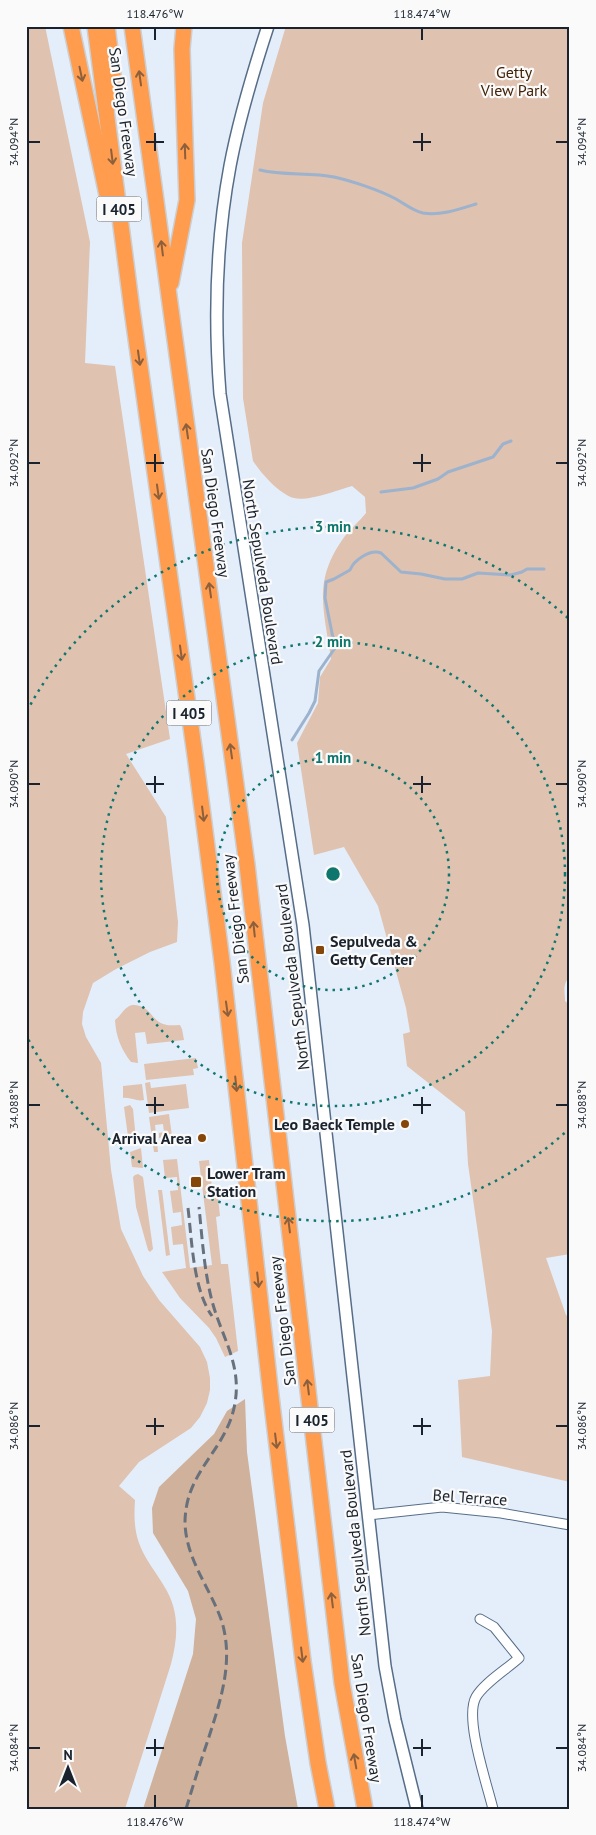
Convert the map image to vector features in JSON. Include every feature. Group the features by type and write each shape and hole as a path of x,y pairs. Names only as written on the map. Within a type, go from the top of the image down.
{"highway":[{"path":"71,26 132,310"},
{"name":"San Diego Freeway","path":"95,26 132,310 195,752 231,1035 271,1396 302,1651 318,1764 328,1809"},
{"path":"106,109 115,91 107,26"},
{"name":"San Diego Freeway","path":"132,26 229,731 342,1683 365,1809"},
{"path":"168,296 187,200 182,58 184,26"}],"main road":[{"name":"North Sepulveda Boulevard","path":"268,26 242,114 225,194 217,280 218,366 228,454 303,925 388,1684 417,1809"}],"street":[{"name":"Bel Terrace","path":"368,1515 442,1507 500,1513 570,1525"},
{"path":"480,1619 494,1627 519,1658 476,1697 472,1712 475,1734 494,1809"}],"green space":[{"path":"26,26 45,26 90,242 85,363 115,366 170,739 126,754 166,817 178,922 177,942 150,952 93,983 83,1012 82,1024 86,1037 101,1063 111,1170 121,1229 143,1276 159,1300 200,1347 207,1362 210,1378 207,1403 200,1417 191,1428 139,1462 119,1486 135,1500 135,1522 139,1543 147,1560 169,1595 173,1605 176,1624 171,1664 125,1809 26,1809"},
{"name":"Getty View Park","path":"286,26 570,26 570,977 567,979 564,991 565,1001 570,1005 570,1254 546,1258 566,1315 570,1318 570,1482 462,1457 458,1380 490,1376 492,1331 468,1164 465,1112 407,1066 403,1034 410,1032 406,1008 378,906 344,847 314,855 297,743 318,703 320,677 331,659 323,596 328,567 345,536 366,513 365,497 352,486 314,497 294,498 277,488 253,461 243,398 242,243 263,103"},
{"path":"132,1005 143,1007 163,1024 180,1025 184,1040 147,1044 145,1032 135,1033 138,1063 131,1062 120,1042 115,1020"},
{"path":"196,1058 198,1068 193,1069 194,1075 146,1080 144,1064"},
{"path":"150,1082 151,1088 186,1084 189,1108 149,1113 145,1083"},
{"path":"142,1084 144,1100 123,1098 123,1086"},
{"path":"130,1105 133,1109 136,1140 133,1144 129,1144 124,1107"},
{"path":"169,1114 172,1136 159,1138 159,1133 164,1132 163,1124 155,1125 158,1152 154,1152 149,1117"},
{"path":"141,1148 143,1168 132,1167 130,1152"},
{"path":"177,1159 190,1268 212,1265 199,1161 209,1160 212,1188 217,1188 220,1216 216,1217 221,1264 228,1264 238,1351 225,1357 209,1328 180,1298 162,1272 186,1268 183,1244 173,1245 171,1227 182,1225 181,1212 173,1213 170,1191 178,1190 177,1177 165,1178 163,1160"},
{"path":"138,1174 143,1177 153,1249 150,1252 136,1207 133,1177"},
{"path":"158,1190 162,1190 170,1255 166,1256"}],"shaded area":[{"path":"245,1399 247,1452 285,1736 298,1809 143,1809 193,1654 196,1619 188,1591 153,1533 152,1508 159,1487 214,1434 227,1411"}],"waterway":[{"path":"260,170 341,179 382,192 423,213 443,213 476,204"},
{"path":"381,492 413,488 438,479 448,472 493,457 503,444 511,441"},
{"path":"292,740 315,701 319,671 335,648 325,598 326,582 350,570 363,556 377,552 381,553 401,572 445,579 462,579 478,573 511,575 527,569 544,569"}],"railway":[{"path":"186,1809 221,1697 227,1652 222,1622 194,1562 186,1537 187,1505 199,1474 224,1435 231,1420 236,1388 233,1361 211,1297 203,1252 199,1207"},
{"path":"188,1208 197,1279 212,1316"}],"place":[{"name":"Sepulveda & Getty Center","path":"320,950"},
{"name":"Leo Baeck Temple","path":"405,1124"},
{"name":"Arrival Area","path":"202,1138"},
{"name":"Lower Tram Station","path":"196,1182"}]}
